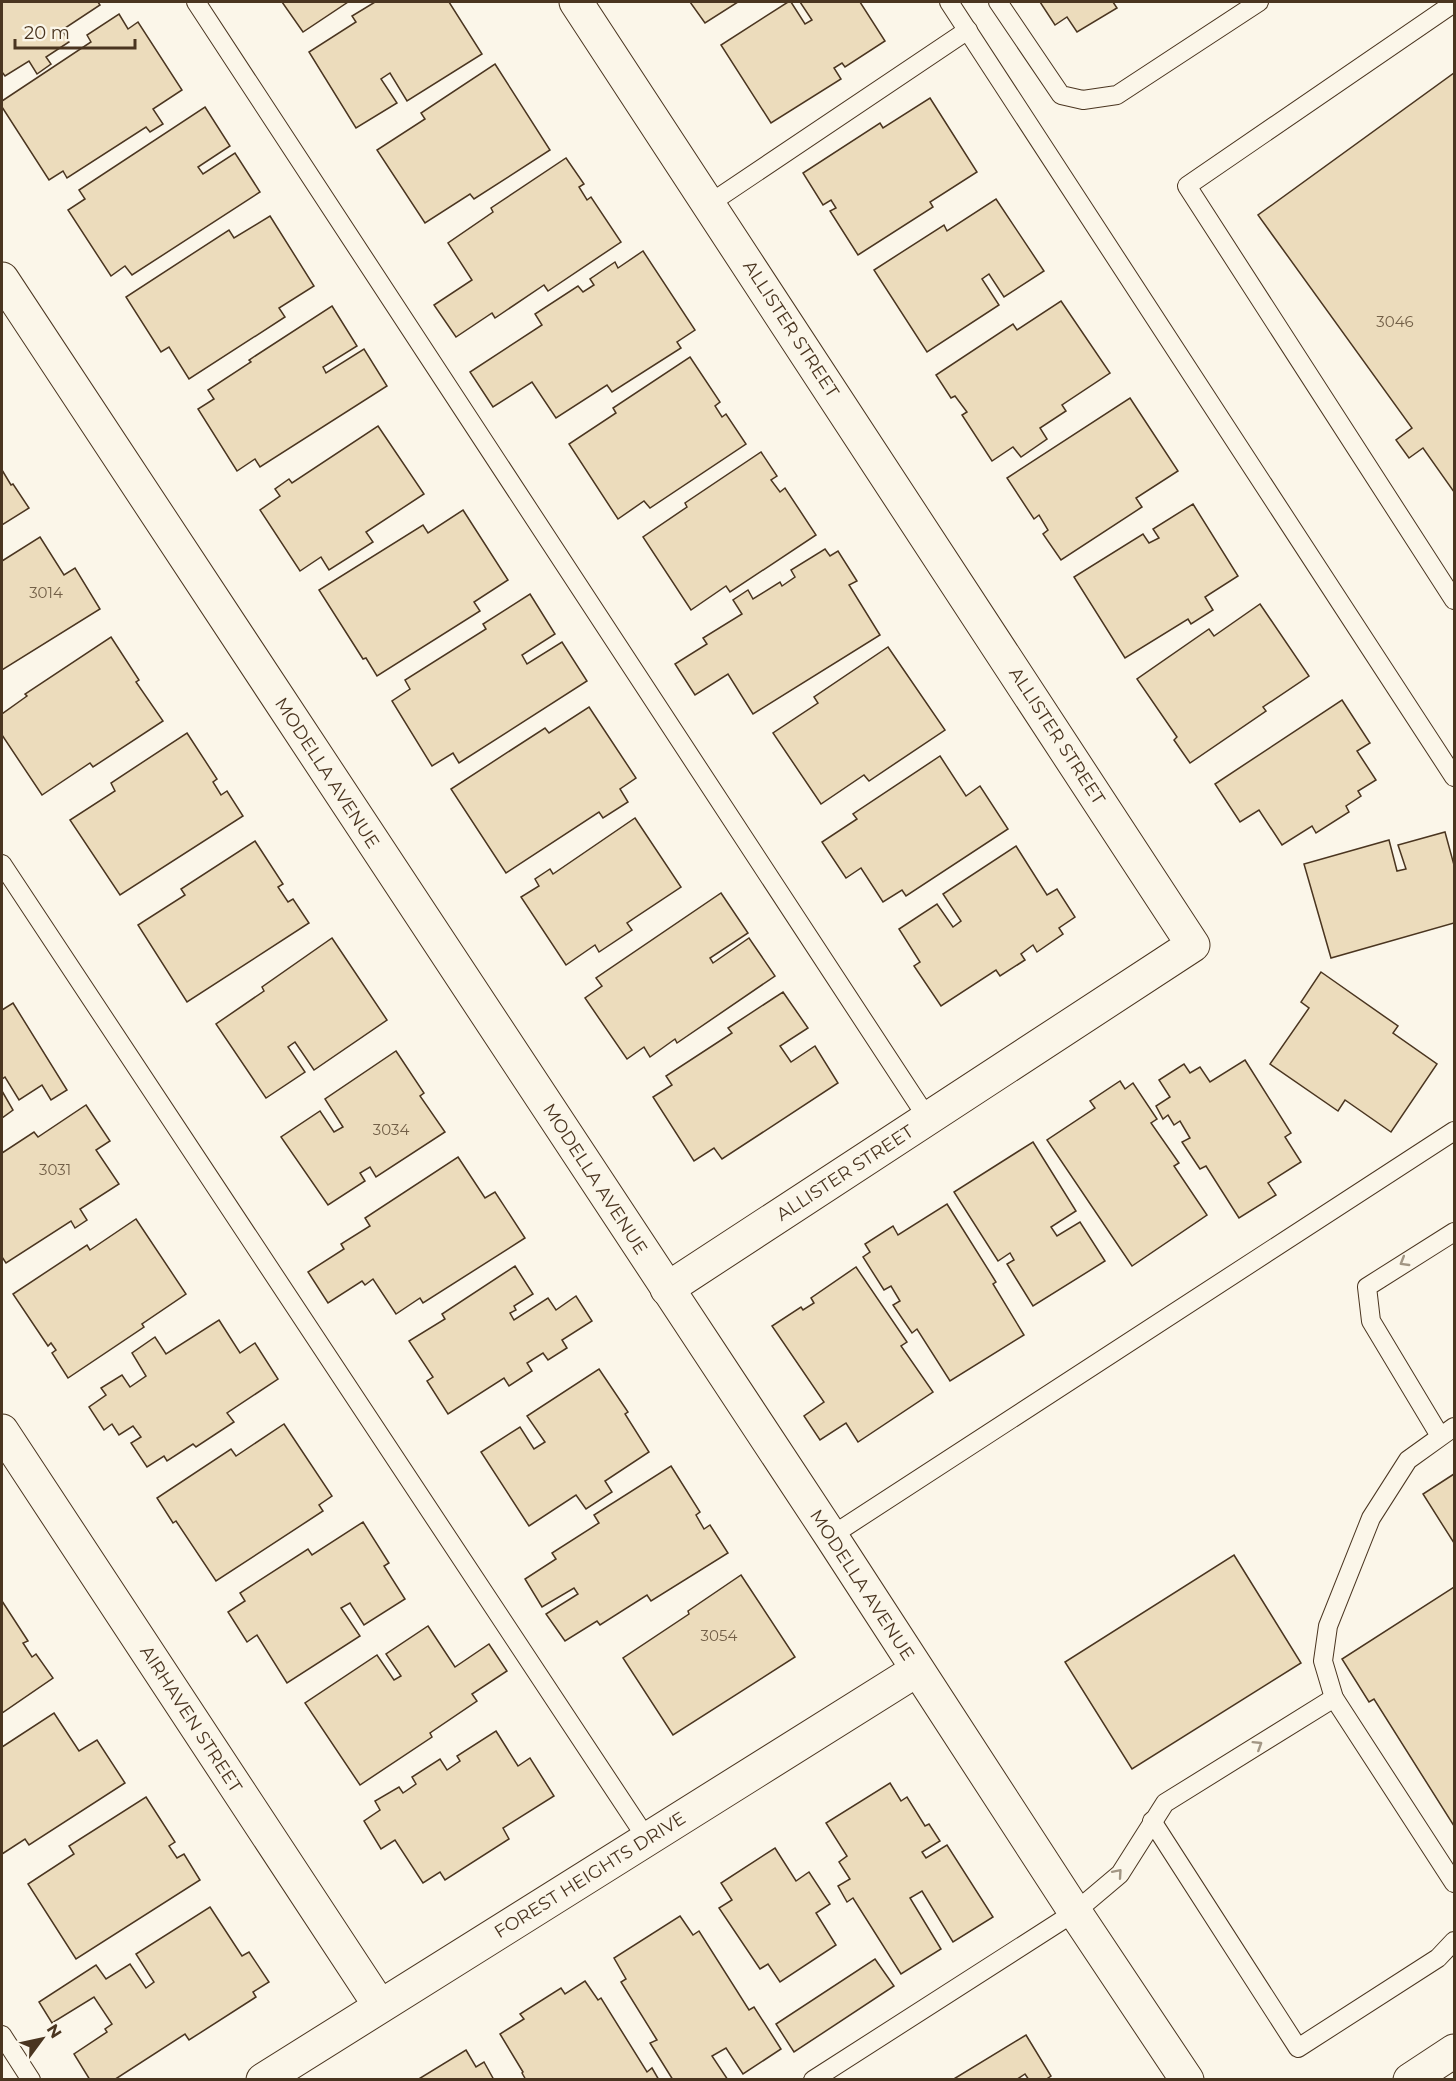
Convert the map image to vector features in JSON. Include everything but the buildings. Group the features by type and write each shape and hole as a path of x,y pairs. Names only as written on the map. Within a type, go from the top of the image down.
{"street":[{"name":"ALLISTER STREET","path":"576,2 1193,945 667,1289"},
{"name":"MODELLA AVENUE","path":"2,279 831,1536 1186,2079"},
{"name":"AIRHAVEN STREET","path":"2,1431 380,2006"},
{"name":"FOREST HEIGHTS DRIVE","path":"263,2079 917,1670"},
{"path":"1410,2079 1455,2051"}],"lane":[{"path":"196,2 928,1119"},
{"path":"949,2 1455,777"},
{"path":"998,2 1061,95 1083,100 1117,95 1259,2"},
{"path":"1455,3 1186,186 1455,600"},
{"path":"708,204 968,30"},
{"path":"2,864 647,1839"},
{"path":"831,1536 1455,1131"},
{"path":"1455,1232 1367,1287 1371,1321 1448,1432 1408,1460 1371,1518 1328,1626 1323,1661 1334,1698 1455,1883"},
{"path":"813,2079 1075,1912 1119,1874 1165,1803 1334,1698"},
{"path":"1152,1821 1298,2048 1438,1958 1455,1941"},
{"path":"2,2035 31,2079"}]}
